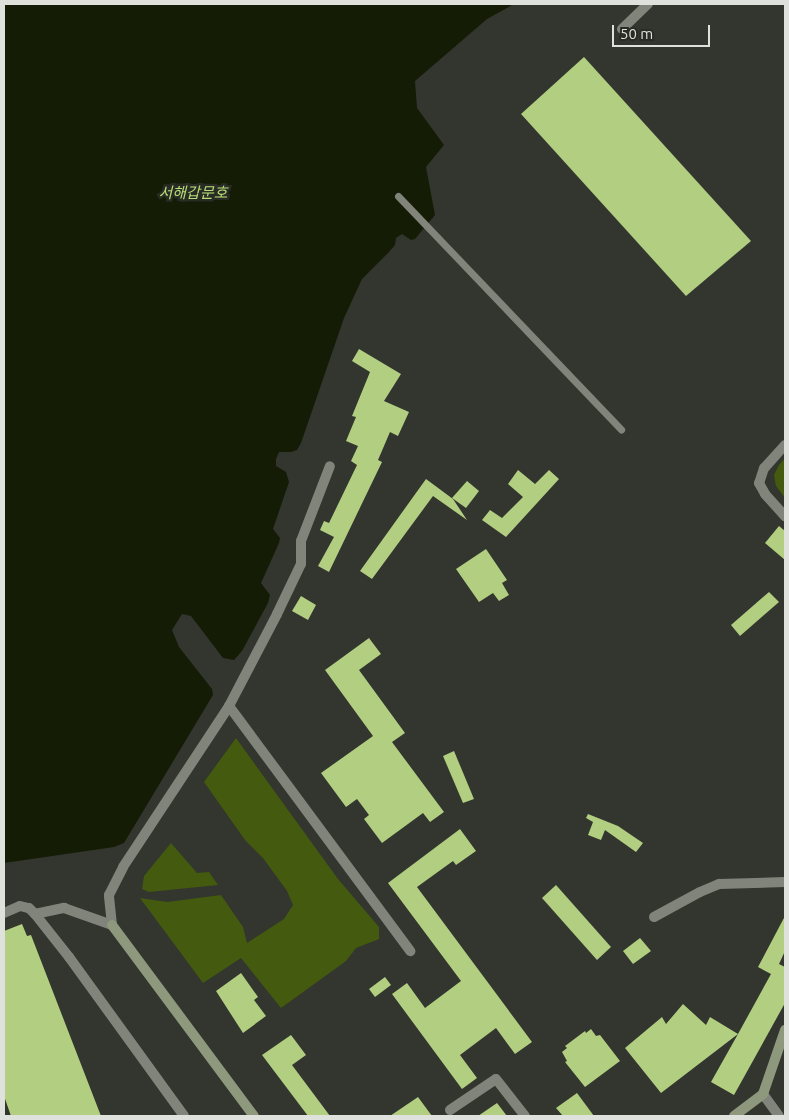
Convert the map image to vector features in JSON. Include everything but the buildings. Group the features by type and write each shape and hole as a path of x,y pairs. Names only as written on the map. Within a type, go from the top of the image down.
{"street":[{"path":"622,29 645,4"},
{"path":"785,445 764,468 759,483 765,494 785,516"},
{"path":"254,1116 112,925 109,895 123,867 229,706 301,564 302,541 330,466"},
{"path":"229,706 410,951"},
{"path":"654,918 700,892 719,884 785,882"},
{"path":"4,913 20,906 29,908 35,914 69,957 184,1116"},
{"path":"35,914 64,908 112,925"},
{"path":"734,1116 763,1094 785,1030"},
{"path":"450,1110 496,1079 525,1116"},
{"path":"763,1094 779,1116"}],"lane":[{"path":"398,196 621,429"}],"green space":[{"path":"785,458 785,498 776,486 774,475"},
{"path":"236,738 338,879 379,927 379,939 356,948 346,961 281,1008 241,958 203,983 140,898 167,902 221,895 243,927 247,943 284,919 293,905 287,891 263,858 245,840 204,782"},
{"path":"171,843 197,873 209,872 218,885 149,892 142,889 144,876"}],"water":[{"name":"서해갑문호","path":"4,4 514,4 487,19 415,81 417,108 444,145 426,167 435,215 415,239 411,240 402,234 396,238 395,245 362,279 344,318 301,443 297,450 279,452 276,466 286,472 289,482 273,529 280,538 279,543 261,583 270,595 268,603 242,651 234,660 223,658 191,616 182,614 172,630 179,647 212,689 213,695 124,843 114,847 4,863"}]}
